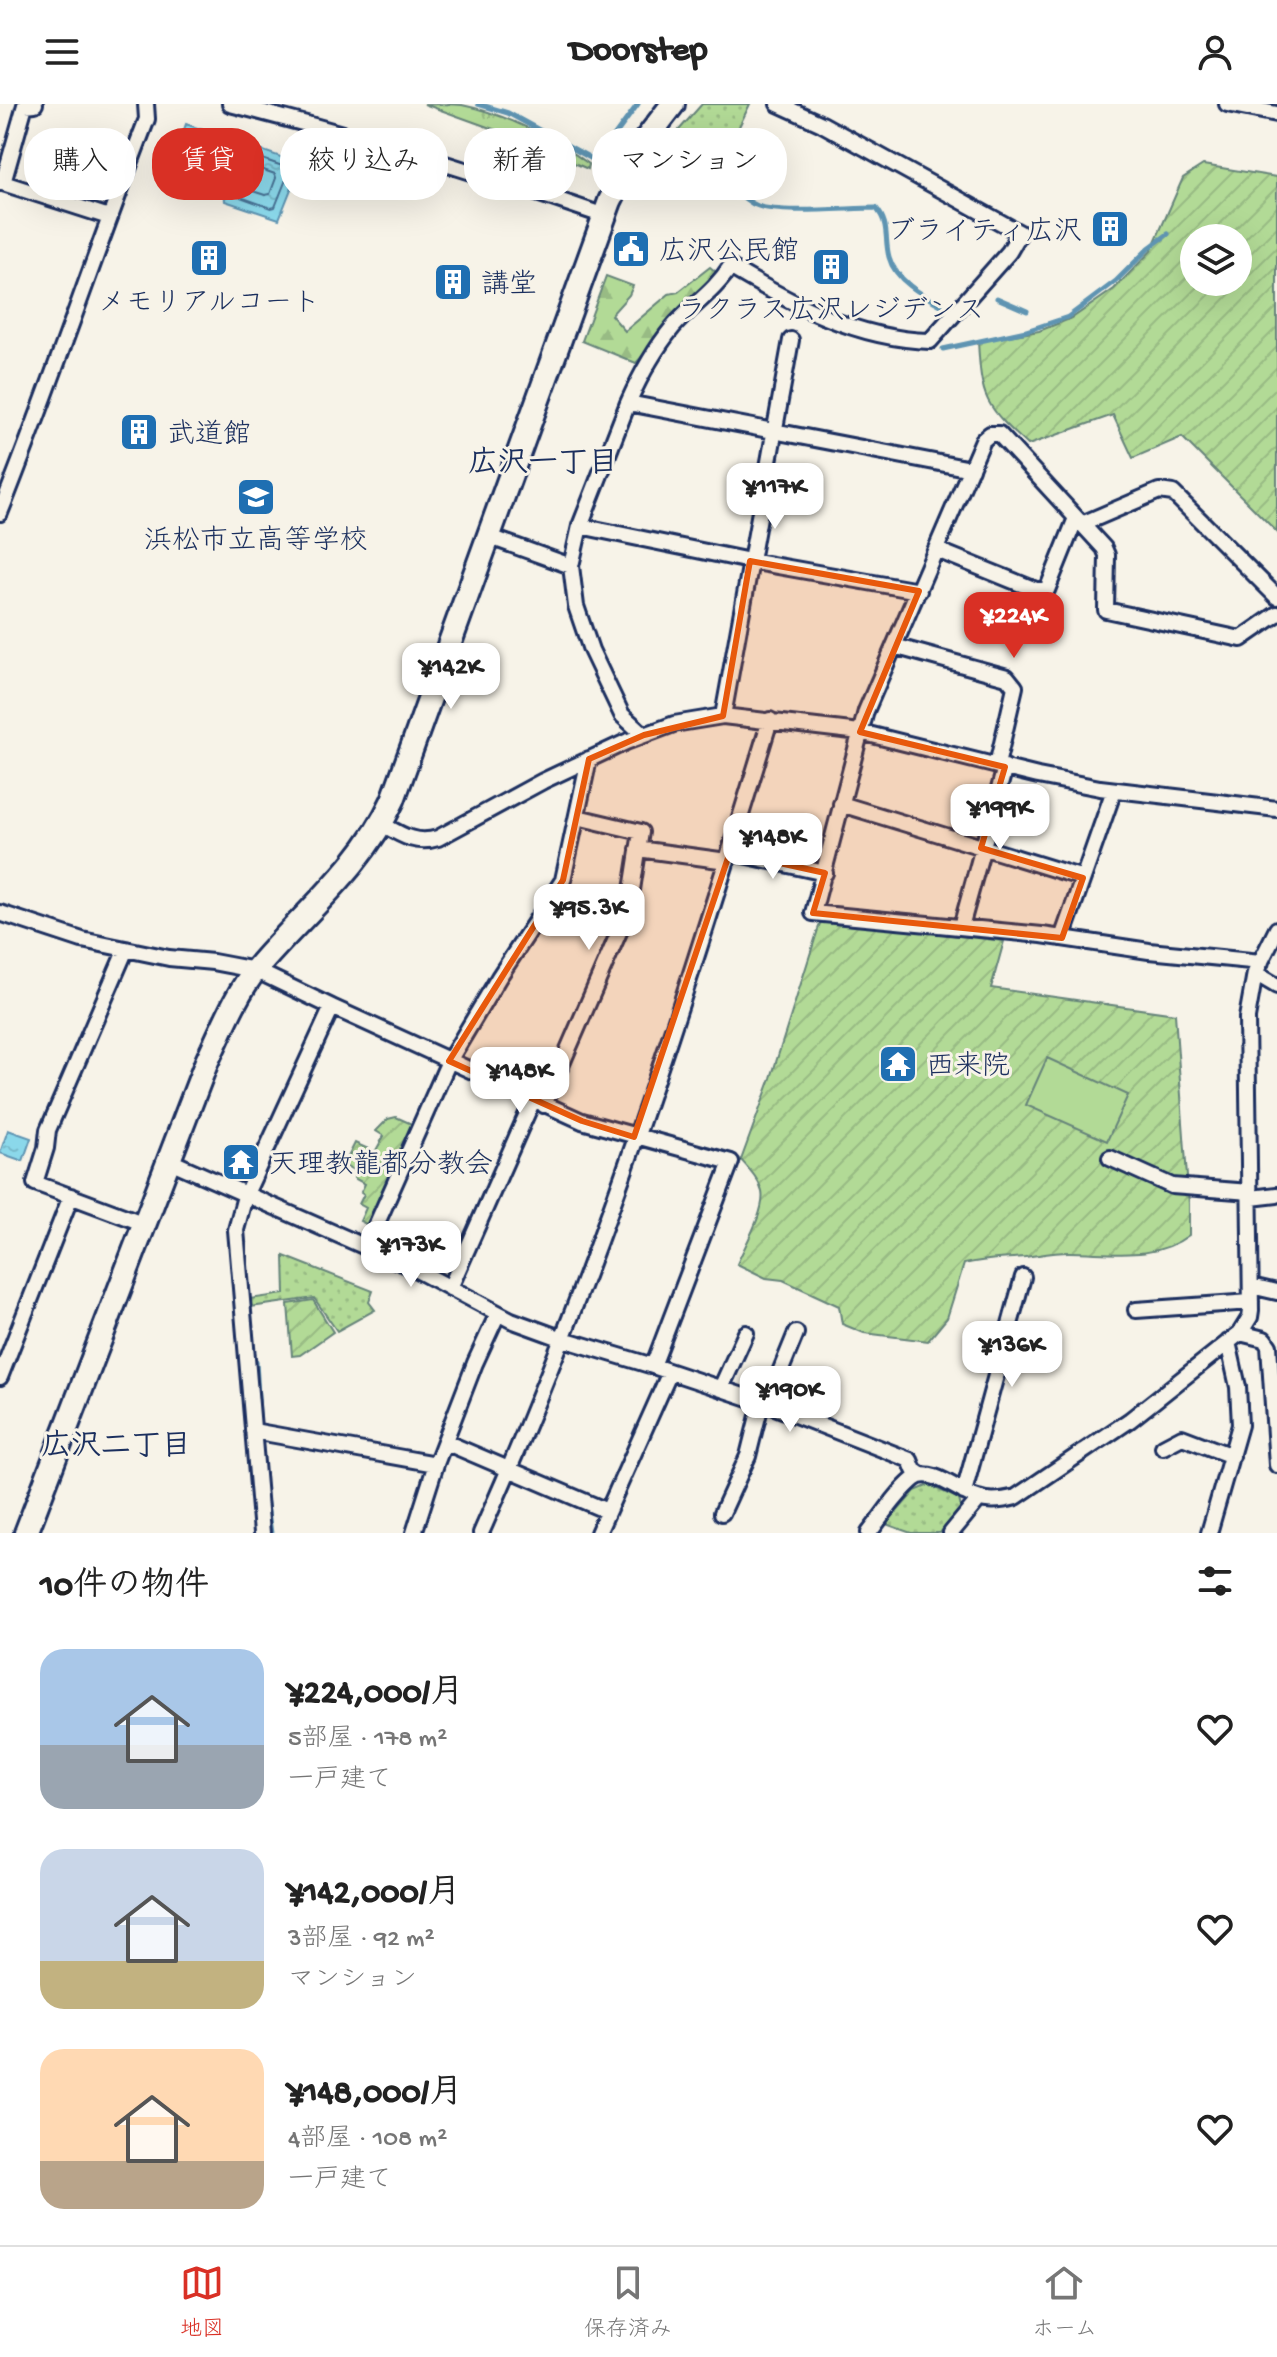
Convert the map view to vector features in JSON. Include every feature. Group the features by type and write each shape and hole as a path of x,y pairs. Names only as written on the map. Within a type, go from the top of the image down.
{"street":[{"path":"35,104 25,105 1,183 109,217"},
{"path":"0,513 52,381 147,119 146,104"},
{"path":"230,104 607,208"},
{"path":"26,1533 207,1061 233,1006 255,970 340,880 382,824 412,753 607,208 624,171 673,104"},
{"path":"644,735 622,715 591,650 576,606 571,566 580,526 642,370 674,327 730,267 775,294 842,325 902,340 930,341 1009,252 1020,233 822,124 778,104"},
{"path":"1227,104 1277,114"},
{"path":"723,716 791,340"},
{"path":"628,403 971,469"},
{"path":"1277,614 1241,639 1106,610 1107,555 1104,548 999,434 990,434 983,440 872,696 813,913 1062,938 1258,968 1277,986"},
{"path":"937,550 1036,590 1047,590 1079,521 1159,491 1173,493 1277,597"},
{"path":"580,526 919,591"},
{"path":"490,537 571,566"},
{"path":"894,646 1007,677 1015,687 1001,766 961,927"},
{"path":"382,824 412,840 426,842 589,759 644,735 697,718 723,716 860,732 1038,776 1114,790 1277,809"},
{"path":"481,1533 563,1339 728,856 770,720"},
{"path":"366,1248 449,1061 499,977 563,880 589,759"},
{"path":"1062,938 1114,790"},
{"path":"841,804 1083,878"},
{"path":"450,1288 629,909 641,832 577,817"},
{"path":"638,849 728,856 825,873"},
{"path":"0,913 82,940 255,970 582,1121 731,1162 653,1366"},
{"path":"170,1161 366,1248 498,1313 563,1339 721,1388 910,1460 914,1470 921,1475 935,1478 979,1499 1005,1500 1024,1492 1130,1420 1234,1338 1250,1317 1246,1040 1258,968 1277,929"},
{"path":"126,949 48,1130 35,1183 145,1224"},
{"path":"262,1533 236,1230 245,1196 332,1007"},
{"path":"1110,1158 1172,1186 1277,1195"},
{"path":"0,1377 71,1196"},
{"path":"964,1492 1023,1277"},
{"path":"1251,1286 1277,1292"},
{"path":"1136,1310 1251,1302"},
{"path":"414,1533 436,1464 498,1313"},
{"path":"721,1388 746,1333"},
{"path":"722,1513 748,1456 764,1404 796,1333"},
{"path":"1234,1338 1260,1337 1268,1342 1275,1377 1277,1465"},
{"path":"1209,1533 1241,1416 1234,1338"},
{"path":"598,1533 670,1372"},
{"path":"253,1431 436,1464"},
{"path":"1163,1447 1182,1437 1232,1456"},
{"path":"445,1442 607,1511"},
{"path":"869,1533 892,1503 921,1475"},
{"path":"951,1533 979,1499"}],"highlighted area":[{"path":"750,561 919,591 860,732 1005,767 981,848 1083,878 1062,938 813,913 825,873 730,852 634,1137 582,1121 449,1061 563,880 589,759 644,735 723,716"}],"green space":[{"path":"424,104 462,105 527,128 490,128"},
{"path":"702,104 750,104 738,128 681,128"},
{"path":"576,156 589,164 588,169 576,164"},
{"path":"1203,165 1277,177 1277,532 1182,437 1133,458 1113,415 1028,445 1002,420 988,400 981,376 978,341 1039,331 1072,318 1114,289 1151,251 1183,178"},
{"path":"710,267 716,272 710,282 636,363 582,341 606,276 633,286 611,315 625,331 669,294 678,292"},
{"path":"821,920 1004,941 991,988 1175,1014 1189,1235 1161,1249 1131,1254 1063,1252 964,1264 947,1318 928,1341 864,1333 842,1324 839,1306 783,1280 766,1278 737,1264 758,1218 762,1200 759,1183 741,1160 771,1078"},
{"path":"1047,1058 1128,1095 1107,1141 1026,1105"},
{"path":"396,1117 414,1125 370,1226 360,1221 366,1208 359,1204 365,1184 354,1178 356,1171 344,1165 355,1143 375,1152 384,1136 376,1131 388,1119"},
{"path":"284,1256 373,1291 369,1302 375,1310 337,1331 314,1298 250,1307 249,1299 285,1294"},
{"path":"313,1300 333,1332 300,1355 292,1356 288,1304"},
{"path":"929,1485 959,1499 961,1508 940,1533 911,1533 886,1524 915,1491"}],"water":[{"path":"264,151 280,157 280,200 287,200 279,219 225,201 264,200"},
{"path":"8,1130 31,1138 23,1161 0,1153"}],"waterway":[{"path":"478,104 508,113 596,161 638,104"},
{"path":"747,200 758,206 798,210 876,208 883,220 889,257 897,273 941,305"},
{"path":"943,349 1026,331 1068,317 1116,281 1168,234"},
{"path":"997,298 1027,311"},
{"path":"256,1361 260,1432"},
{"path":"265,1490 271,1533"}],"place":[{"name":"ブライティ広沢","path":"1110,229"},
{"name":"広沢公民館","path":"631,249"},
{"name":"メモリアルコート","path":"209,258"},
{"name":"ラクラス広沢レジデンス","path":"831,267"},
{"name":"講堂","path":"453,282"},
{"name":"武道館","path":"139,432"},
{"name":"浜松市立高等学校","path":"256,497"},
{"name":"西来院","path":"898,1064"},
{"name":"天理教龍都分教会","path":"241,1162"}],"district":[{"name":"広沢一丁目","path":"543,461"},
{"name":"広沢二丁目","path":"116,1444"}]}
